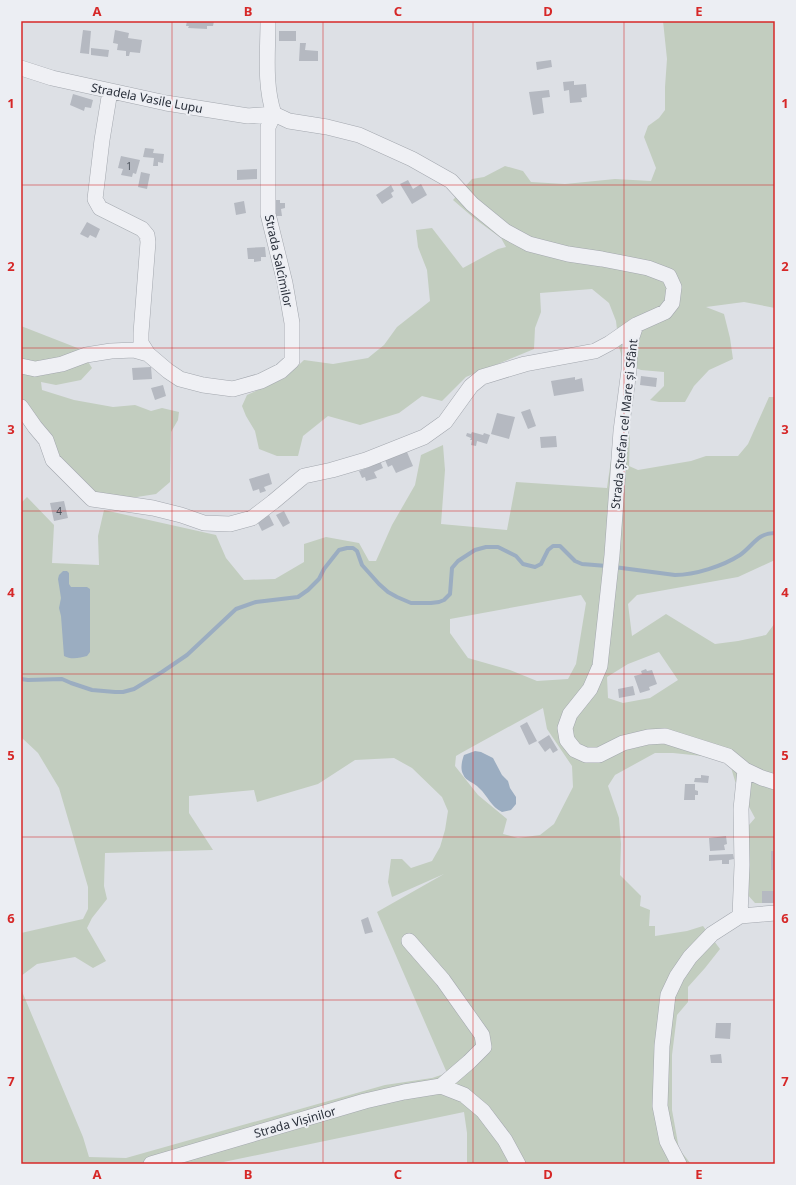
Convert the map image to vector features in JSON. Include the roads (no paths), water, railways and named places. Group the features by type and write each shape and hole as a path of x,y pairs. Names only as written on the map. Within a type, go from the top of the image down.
{"street":[{"path":"268,21 270,101 274,114"},
{"name":"Stradela Vasile Lupu","path":"21,68 52,78 110,92 166,103 248,116 274,114"},
{"path":"110,92 102,140 95,199 100,208 142,229 147,235 148,242 141,343 148,354"},
{"name":"Strada Ștefan cel Mare și Sfânt","path":"274,114 289,121 327,127 360,135 412,159 451,181 472,204 504,231 529,244 568,254 648,268 669,276 674,287 672,303 665,312 636,325 630,343 629,370 621,430 612,555 600,666 590,689 570,714 565,728 567,740 574,750 586,755 599,754 623,743 648,737 665,736 728,756 745,770 775,782"},
{"name":"Strada Salcîmilor","path":"148,354 180,379 203,385 233,389 261,381 281,371 292,361 292,323 285,283 268,214 268,127 274,114"},
{"path":"21,407 46,440 53,460 92,500 152,508 181,514 204,522 230,524 252,518 304,476 366,460 424,436 445,422 471,386 482,377 525,364 595,351 610,343 636,325"},
{"path":"21,366 35,369 62,364 86,355 111,350 134,350 148,354"},
{"path":"740,916 742,865 741,809 745,770"},
{"path":"679,1164 667,1141 660,1106 662,1046 668,995 690,957 712,934 740,916 775,913"},
{"path":"409,941 443,980 482,1035 484,1047 441,1086 464,1095 483,1111 505,1140 518,1164"},
{"name":"Strada Vișinilor","path":"151,1164 365,1101 404,1092 441,1086"}],"water":[{"path":"63,571 67,571 69,573 69,584 71,587 87,587 90,589 90,652 87,656 73,658 64,656 59,608 61,598 58,579 59,575"},
{"path":"475,751 481,752 493,758 502,775 508,781 510,788 516,797 516,804 511,810 502,812 498,810 477,786 464,777 461,767 464,755"}],"waterway":[{"path":"614,567 683,575 709,569 725,563 740,555 759,538 764,535 775,533"},
{"path":"21,679 62,679 92,690 123,692 134,689 187,655 236,609 256,602 298,597 319,579 324,569 339,550 347,548 353,548 357,551 362,565 388,592 411,603 431,603 444,600 450,594 452,568 458,561 475,550 486,547 498,547 516,556 523,564 535,567 541,564 548,550 553,546 560,546 575,561 582,564 607,566"}]}
